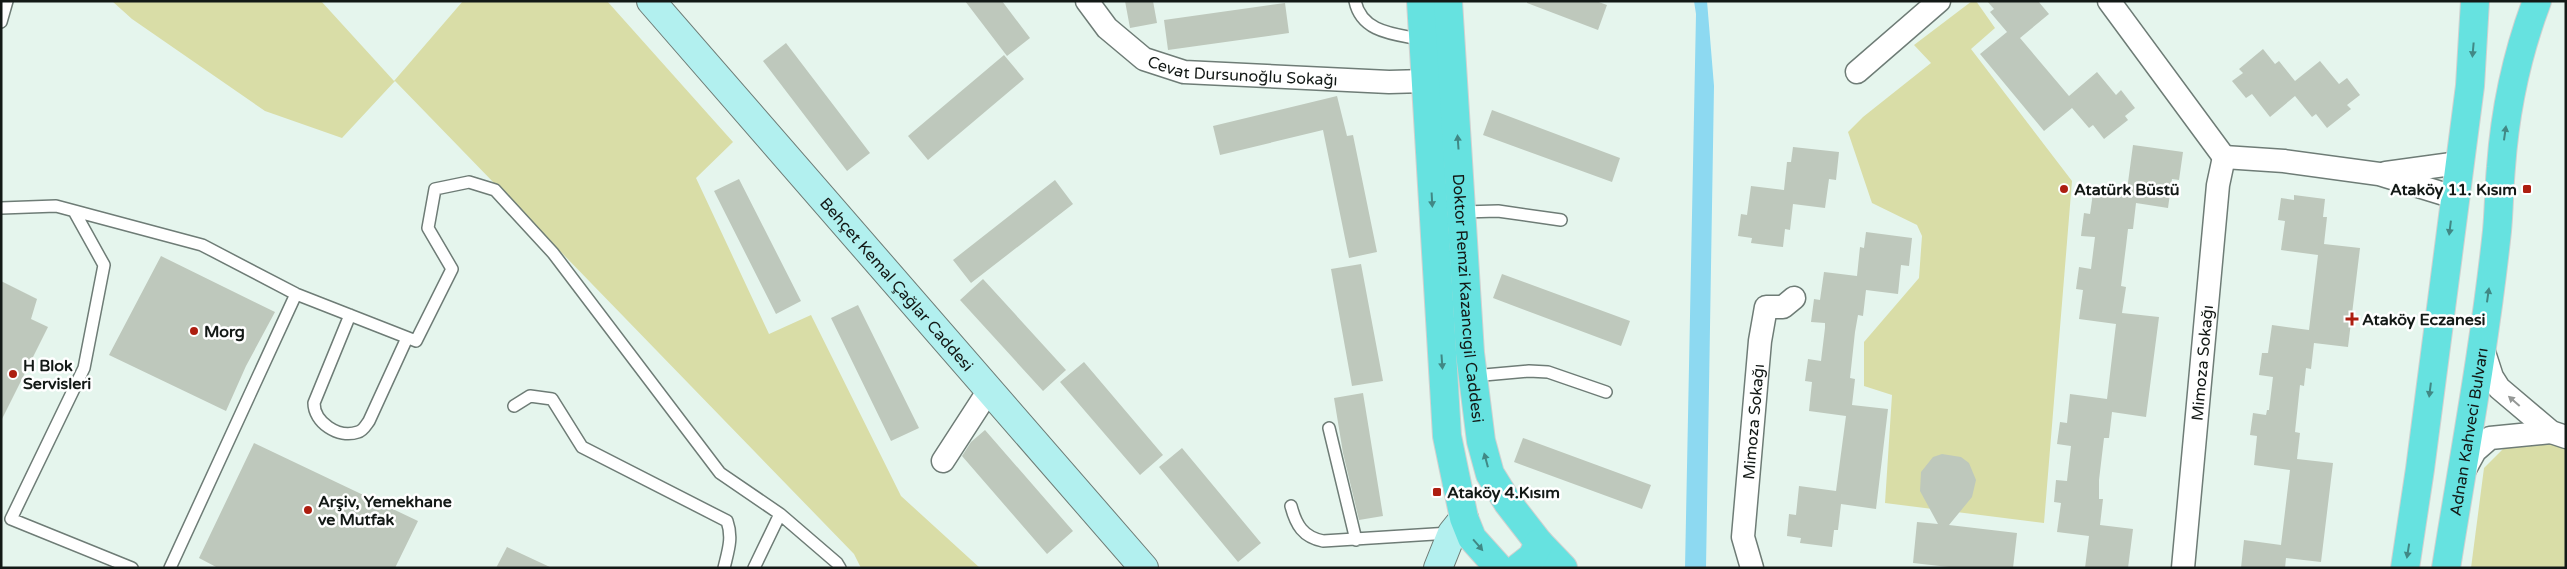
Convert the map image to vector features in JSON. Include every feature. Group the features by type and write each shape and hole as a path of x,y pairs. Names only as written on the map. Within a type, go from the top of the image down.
{"main road":[{"name":"Behçet Kemal Çağlar Caddesi","path":"651,1 1144,568"},
{"name":"Doktor Remzi Kazancıgil Caddesi","path":"1421,1 1447,436 1458,526 1472,538 1498,568"},
{"name":"Doktor Remzi Kazancıgil Caddesi","path":"1448,1 1473,376 1481,441 1490,474 1508,503 1539,543 1564,568"},
{"path":"2405,568 2420,469 2470,86 2475,1"},
{"name":"Adnan Kahveci Bulvarı","path":"2446,568 2497,231 2501,166 2508,113 2525,33 2537,1"},
{"path":"1438,568 1458,526 1480,506 1494,502 1508,503"},
{"path":"1518,568 1532,557 1539,543"}],"street":[{"name":"Cevat Dursunoğlu Sokağı","path":"1087,1 1107,28 1144,59 1184,72 1389,82 1425,81"},
{"path":"2109,1 2224,157 2284,162 2379,174 2454,197"},
{"path":"1858,72 1927,5"},
{"name":"Mimoza Sokağı","path":"2183,568 2218,185 2224,157"},
{"path":"2379,174 2459,163"},
{"name":"Mimoza Sokağı","path":"1752,568 1743,537 1760,341 1766,307 1783,307 1794,298"},
{"path":"2481,343 2492,377 2499,388 2558,435"},
{"path":"943,461 989,390"},
{"path":"2460,480 2474,452 2490,438 2558,435"}],"lane":[{"path":"1,22 7,1"},
{"path":"1355,1 1362,19 1370,26 1380,31 1424,40"},
{"path":"1,208 56,206 202,245 296,294 416,341 452,269 428,228 435,189 469,182 495,190 553,253 720,473 780,514 838,563 840,568"},
{"path":"74,211 104,265 84,368 11,519 132,568"},
{"path":"1463,212 1498,211 1561,220"},
{"path":"170,568 296,294"},
{"path":"350,315 314,403 314,412 322,424 331,428 342,432 358,433 363,429 369,421 407,338"},
{"path":"1473,376 1529,370 1548,372 1606,392"},
{"path":"514,406 530,396 552,399 582,447 727,521 731,531 731,542 724,568"},
{"path":"1329,428 1356,540"},
{"path":"1292,506 1295,522 1311,538 1323,541 1356,540 1458,526"},
{"path":"754,568 780,514"}],"green space":[{"path":"112,1 321,1 394,81 463,1 607,1 733,142 696,178 769,334 811,315 901,496 980,568 861,568 854,554 395,81 342,138 265,111 132,19"},
{"path":"1972,1 1976,1 1995,28 1971,49 2072,181 2044,523 1885,503 1892,395 1864,386 1864,342 1919,278 1922,236 1917,225 1872,203 1848,132 1863,117 1931,63 1914,45"},
{"path":"2550,440 2566,446 2566,568 2471,568 2484,468 2503,449"}],"water":[{"path":"1694,1 1707,1 1714,86 1706,568 1685,568 1696,14"}],"building":[{"path":"965,1 1002,1 1030,38 1007,56"},
{"path":"1125,1 1153,1 1157,23 1130,28"},
{"path":"1527,1 1596,1 1607,5 1598,30 1527,3"},
{"path":"1987,1 2038,1 2049,14 2020,38 2069,96 2097,72 2116,95 2121,90 2135,108 2125,116 2128,120 2104,139 2093,125 2089,128 2072,108 2044,131 1980,54 2007,32 1990,12 1994,9"},
{"path":"1285,3 1289,33 1168,50 1164,20"},
{"path":"786,43 870,153 847,171 763,61"},
{"path":"2263,49 2275,64 2279,61 2295,81 2320,61 2339,84 2347,78 2360,95 2347,105 2351,109 2327,128 2316,114 2312,117 2295,96 2270,117 2252,94 2246,98 2232,81 2243,73 2239,69"},
{"path":"1004,55 1024,79 928,160 908,136"},
{"path":"1337,96 1347,136 1353,135 1377,252 1349,258 1323,130 1220,155 1213,126"},
{"path":"1492,110 1620,158 1612,182 1483,135"},
{"path":"2133,145 2183,152 2179,180 2172,179 2168,208 2136,203 2133,229 2128,229 2121,286 2126,287 2122,313 2159,317 2146,417 2112,412 2109,438 2104,438 2099,480 2099,499 2103,499 2100,525 2133,529 2128,568 2085,568 2089,536 2057,532 2061,503 2054,502 2056,480 2067,481 2071,446 2057,444 2060,422 2067,423 2070,394 2107,399 2116,324 2079,319 2083,290 2076,289 2079,267 2091,269 2095,237 2081,236 2084,213 2090,214 2094,186 2127,190"},
{"path":"1793,147 1839,152 1836,180 1829,179 1825,208 1793,204 1790,230 1785,229 1783,247 1751,243 1752,238 1738,236 1741,214 1747,215 1751,186 1784,190 1787,162 1791,162"},
{"path":"739,179 801,301 776,314 714,191"},
{"path":"1055,180 1073,204 971,283 953,260"},
{"path":"2294,195 2325,199 2323,217 2327,217 2324,244 2360,248 2348,347 2314,343 2311,369 2306,368 2304,386 2300,385 2295,432 2300,433 2297,459 2333,463 2321,562 2286,558 2285,568 2241,568 2244,540 2281,545 2290,470 2254,465 2257,436 2250,435 2253,413 2266,415 2267,410 2269,410 2273,377 2259,375 2262,353 2268,353 2272,325 2309,330 2318,255 2281,250 2285,221 2278,220 2281,198 2294,200"},
{"path":"1866,232 1912,238 1909,266 1901,265 1898,294 1866,290 1863,316 1858,315 1855,332 1850,378 1855,379 1852,405 1888,409 1876,509 1841,504 1838,530 1834,530 1832,547 1800,543 1801,538 1787,536 1789,514 1796,515 1799,486 1836,491 1846,416 1809,411 1812,382 1805,381 1808,359 1821,361 1825,328 1825,323 1811,322 1814,299 1820,300 1824,272 1857,276 1860,247 1864,248"},
{"name":"Morg","path":"161,256 275,312 246,366 226,411 109,355"},
{"path":"1361,264 1383,381 1352,386 1331,269"},
{"path":"1502,274 1630,321 1621,346 1493,298"},
{"path":"983,279 1066,370 1043,391 960,300"},
{"name":"H Blok Servisleri","path":"1,281 37,299 31,319 48,327 1,421"},
{"path":"858,305 919,428 891,441 831,318"},
{"path":"1084,362 1163,455 1140,475 1060,382"},
{"path":"1363,393 1383,516 1359,520 1343,453 1334,398"},
{"path":"985,430 1073,531 1047,554 962,456 971,442"},
{"path":"1523,438 1651,485 1642,509 1514,462"},
{"name":"Arşiv, Yemekhane ve Mutfak","path":"254,443 418,521 395,568 218,568 199,558"},
{"path":"1182,448 1261,543 1238,562 1159,467"},
{"path":"1942,454 1961,457 1969,463 1976,480 1972,497 1949,525 2017,533 2013,568 1958,568 1913,563 1917,522 1938,524 1920,491 1921,472 1933,457"},
{"path":"507,547 552,568 496,568"}],"place":[{"name":"Atatürk Büstü","path":"2064,189"},
{"name":"Ataköy 11. Kısım","path":"2527,189"},
{"name":"Ataköy Eczanesi","path":"2352,319"},
{"name":"Morg","path":"194,331"},
{"name":"H Blok Servisleri","path":"13,374"},
{"name":"Ataköy 4.Kısım","path":"1437,492"},
{"name":"Arşiv, Yemekhane ve Mutfak","path":"308,510"}]}
